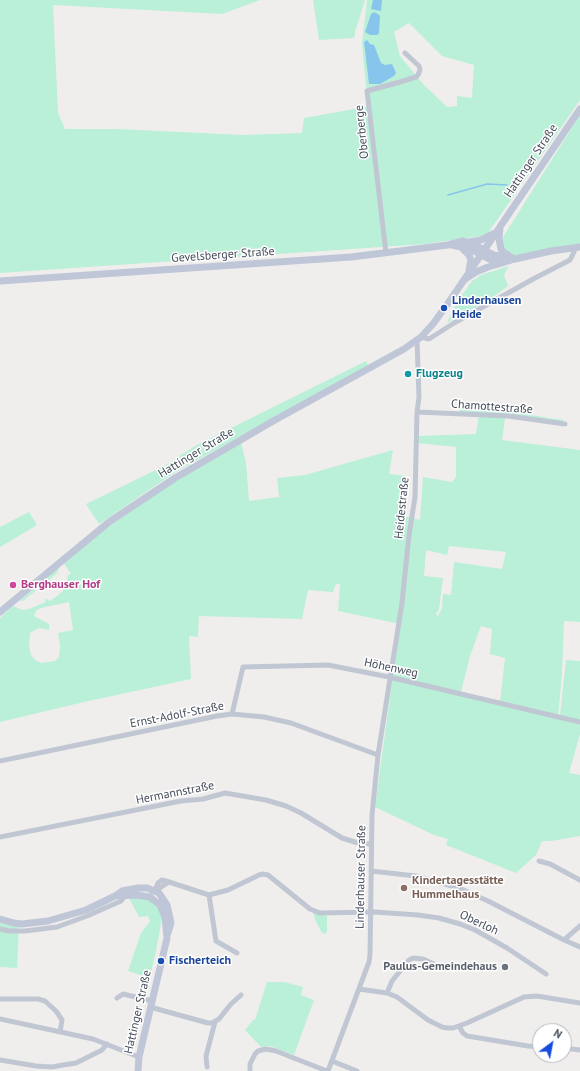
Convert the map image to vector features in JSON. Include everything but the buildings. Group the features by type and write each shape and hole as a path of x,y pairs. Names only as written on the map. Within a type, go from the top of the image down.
{"main road":[{"name":"Hattinger Straße","path":"0,612 109,522 174,478 404,349 419,339 444,308 580,109"},
{"path":"468,242 488,238 498,229"},
{"path":"498,229 501,249 508,256 518,259"},
{"name":"Gevelsberger Straße","path":"0,281 315,260 386,253 448,245 458,242 468,242 502,263"},
{"name":"Gevelsberger Straße","path":"448,245 460,246 497,256 518,259"},
{"path":"460,246 469,255 471,260 468,272"},
{"name":"Gevelsberger Straße","path":"463,280 476,272 502,263 551,251 577,247"},
{"path":"0,919 22,924 48,921 86,910 122,891 138,888 155,891"},
{"name":"Hattinger Straße","path":"138,1071 139,1057 167,934 170,931 171,923 169,909 164,899 155,891"},
{"path":"115,896 136,894 150,898"},
{"name":"Hattinger Straße","path":"150,898 160,905 163,910 167,934"}],"street":[{"name":"Oberberge","path":"386,253 367,91 416,77 420,70 405,53"},
{"name":"Hattinger Straße","path":"419,339 429,339 447,327 570,260 577,247"},
{"name":"Heidestraße","path":"389,677 402,603 409,535 415,497 417,412 419,396 419,339"},
{"name":"Chamottestraße","path":"417,412 508,416 565,424"},
{"name":"Höhenweg","path":"232,714 243,667 328,665 389,677 580,722"},
{"name":"Linderhauser Straße","path":"328,1071 369,962 371,871 370,844 372,815 378,755 389,677"},
{"name":"Ernst-Adolf-Straße","path":"0,761 232,714 264,717 291,723 378,755"},
{"name":"Hermannstraße","path":"0,837 181,801 203,799 225,793 266,800 286,806 342,838 358,843 370,844"},
{"path":"539,861 550,864 580,880"},
{"path":"371,871 416,876 459,888 580,947"},
{"name":"Oberloh","path":"209,896 228,890 263,874 268,874 310,909 320,913 370,913 439,918 476,930 507,948 546,974"},
{"path":"150,898 158,883 162,880 209,896 216,941 237,953"},
{"path":"0,929 9,931 57,927 122,901 126,895"},
{"path":"564,940 580,926"},
{"path":"387,993 392,981 409,960 413,958 423,960 438,966"},
{"path":"359,989 387,993 397,997 435,1024 447,1028 459,1026 524,997 537,996 580,1003"},
{"path":"116,998 123,994 208,1023 215,1022"},
{"path":"208,1067 206,1056 215,1022 241,995"},
{"path":"0,999 45,1001 56,1011 62,1020 60,1032"},
{"path":"0,1019 93,1039 139,1057"},
{"path":"459,1026 463,1033 467,1036 532,1046"},
{"path":"0,1060 36,1066 63,1066 76,1063 102,1050 107,1044"},
{"path":"250,1071 250,1064 255,1054 258,1051 266,1049 276,1051 328,1071"},
{"path":"332,1061 357,1071"}],"green space":[{"path":"0,0 260,0 222,14 53,5 58,113 65,129 117,129 243,135 302,133 304,118 371,106 366,86 362,43 367,0 580,0 580,100 488,233 481,236 425,244 0,273","holes":["409,23 442,56 474,65 472,98 457,96 457,106 447,107 423,84 400,56 394,32"]},
{"path":"313,0 365,0 354,38 319,40"},
{"path":"580,115 580,244 552,248 516,256 510,255 506,252 501,242 503,237"},
{"path":"509,266 504,275 508,286 490,299 447,323 457,302 472,281 481,275"},
{"path":"366,361 368,365 174,473 99,524 86,504 164,466 195,446"},
{"path":"463,405 463,409 510,412 563,420 563,422 460,413 460,406"},
{"path":"479,415 505,418 502,440 580,450 580,622 564,621 562,673 558,718 580,723 580,734 569,773 580,775 580,836 542,841 536,855 516,873 446,845 448,839 434,835 375,807 400,624 338,611 340,584 336,584 333,592 308,590 302,619 199,616 198,637 189,636 191,679 0,722 0,618 13,606 22,610 29,609 46,602 45,600 47,599 50,601 57,596 63,591 62,588 66,584 68,575 71,574 63,562 93,538 168,485 241,443 246,462 249,501 279,497 277,478 305,475 393,450 389,474 406,476 400,515 420,520 423,477 452,482 456,477 456,447 417,443 417,436 476,434","holes":["449,546 506,552 502,569 454,562 451,595 443,594 442,608 438,616 436,614 439,609 443,578 424,576 426,550 447,555","69,602 73,630 58,633 60,646 59,657 55,661 42,663 36,661 31,655 29,646 30,633 39,628 49,630 49,624 34,616 38,609","481,626 492,629 490,654 505,658 500,702 461,692 470,656"]},
{"path":"29,512 37,525 0,547 0,527"},
{"path":"58,568 59,569 56,574 23,601 20,601"},
{"path":"566,660 580,661 580,721 560,715"},
{"path":"129,898 148,899 154,903 162,916 150,978 128,971 141,933 150,921 148,916 139,917"},
{"path":"313,913 327,916 326,934 322,933"},
{"path":"0,923 19,927 17,968 0,967"},
{"path":"267,982 284,982 303,987 301,995 314,1000 294,1055 270,1046 261,1047 245,1030 254,1019 255,1020"}],"water":[{"path":"373,0 382,0 381,11 371,9"},
{"path":"374,12 380,16 379,33 377,35 370,35 365,32 371,14"},
{"path":"367,40 370,44 374,45 381,63 385,65 392,64 396,73 394,76 380,84 369,84 364,42"}],"waterway":[{"path":"448,195 487,184 507,185"}],"place":[{"name":"Linderhausen Heide","path":"444,308"},
{"name":"Flugzeug","path":"408,374"},
{"name":"Berghauser Hof","path":"13,585"},
{"name":"Kindertagesstätte Hummelhaus","path":"404,888"},
{"name":"Fischerteich","path":"161,961"},
{"name":"Paulus-Gemeindehaus","path":"505,967"}]}
